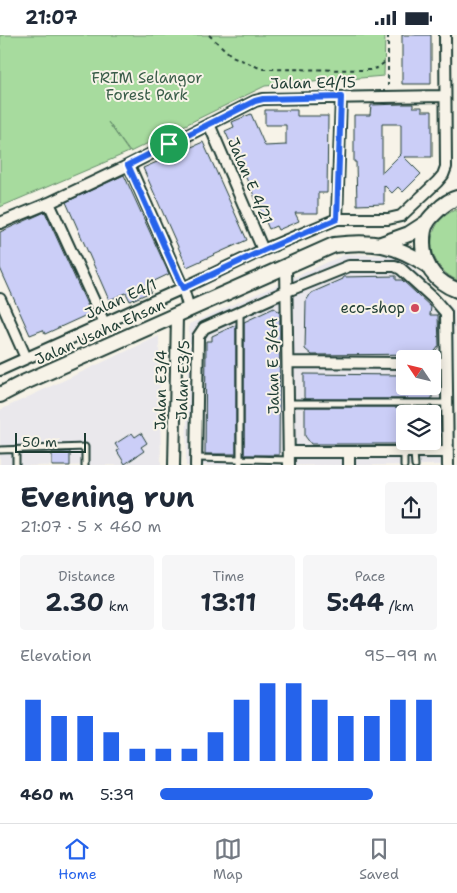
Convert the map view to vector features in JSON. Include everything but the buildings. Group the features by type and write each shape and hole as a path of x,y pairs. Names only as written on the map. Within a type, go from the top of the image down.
{"street":[{"path":"341,97 337,219 388,219 401,216 437,182 443,175 446,167 445,35"},
{"name":"Jalan E4/15","path":"0,223 49,203 263,99 444,95"},
{"name":"Jalan E 4/21","path":"209,124 264,250"},
{"name":"Jalan E3/4","path":"128,165 183,288 174,465"},
{"name":"Jalan Usaha Ehsan","path":"0,395 23,383 334,245 381,243 409,234 426,223 455,196"},
{"path":"49,203 104,323"},
{"name":"Jalan E4/1","path":"0,370 264,250 337,219"},
{"path":"426,223 423,253 427,265"},
{"name":"Jalan Usaha Ehsan","path":"381,243 410,254 427,265 436,277 454,291"},
{"name":"Jalan E3/5","path":"196,462 198,337 204,329 287,291 349,266 389,266 401,269 446,313 448,465"},
{"name":"Jalan E 3/6A","path":"286,267 289,459"},
{"path":"0,299 26,358"},
{"path":"288,362 396,363"},
{"path":"441,363 446,363"},
{"path":"289,459 349,452 448,452"},
{"path":"349,452 349,465"}],"lane":[{"path":"240,312 240,465"},
{"path":"288,403 447,403"},
{"path":"0,450 85,447 84,465"},
{"path":"16,450 16,465"},
{"path":"404,465 409,452"},
{"path":"409,452 415,465"},
{"path":"196,462 240,458 289,459"}],"path":[{"path":"209,35 232,57 262,69 370,69 377,68 388,60"},
{"path":"388,35 388,96"}],"shaded area":[{"path":"346,254 401,256 454,310 455,465 186,465 189,324"},
{"path":"159,336 161,465 0,465 0,410"}],"green space":[{"name":"FRIM Selangor Forest Park","path":"0,35 385,35 384,76 265,86 130,152 108,122 129,152 0,207"},
{"path":"457,209 457,280 449,276 438,264 432,248 432,239 438,223"}],"place":[{"name":"eco-shop","path":"415,308"}],"route":[{"path":"341,97 337,219 264,250 183,288 128,165 169,144 255,101 263,99 341,97"}]}
